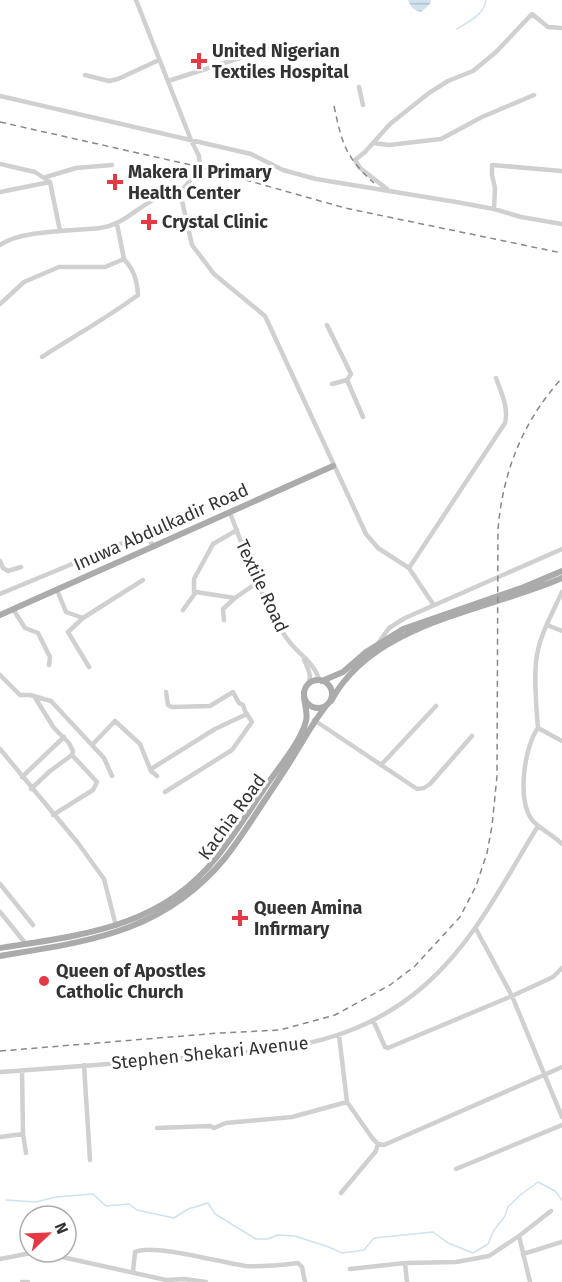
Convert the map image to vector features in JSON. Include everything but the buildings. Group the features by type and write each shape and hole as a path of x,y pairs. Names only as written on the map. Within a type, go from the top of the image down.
{"main road":[{"name":"Inuwa Abdulkadir Road","path":"0,615 333,466"},
{"path":"503,597 562,571"},
{"path":"321,680 331,689 328,704 322,708 313,708 304,698 307,685 314,680 321,680 343,672 378,644 411,625 561,580"},
{"name":"Kachia Road","path":"0,956 105,936 127,929 158,914 183,897 204,880 232,849 297,752 314,720 350,674 388,644 491,601"},
{"name":"Kachia Road","path":"0,948 92,933 116,926 135,919 176,895 217,857 303,729 307,717 304,698"}],"street":[{"path":"0,245 10,239 60,231 102,228 117,224 158,198 180,192 200,167 199,156 136,0"},
{"path":"389,191 372,179 355,160 390,124 429,93 448,81 473,71 496,52 532,14 536,14 548,27 562,28"},
{"path":"168,81 288,43"},
{"path":"85,75 109,81 159,60"},
{"path":"359,87 363,105"},
{"path":"373,143 389,145 441,139 482,117 534,95"},
{"path":"0,96 251,154 283,170 316,179 494,209 521,217 562,224"},
{"path":"0,164 36,172 51,182 60,231"},
{"path":"46,177 76,168 112,165"},
{"path":"494,209 495,189 492,165 562,171"},
{"path":"0,192 51,182"},
{"path":"180,192 192,245 214,274 265,316 333,466 372,542 409,568 433,604"},
{"path":"42,357 105,319 138,295 132,267 124,259 117,224"},
{"path":"0,304 24,282 59,267 105,267 124,259"},
{"path":"327,325 351,374 347,380 332,384"},
{"path":"409,568 505,423 504,400 496,378"},
{"path":"347,380 363,417"},
{"name":"Textile Road","path":"230,513 258,582 285,636 321,680"},
{"path":"183,610 194,593 194,579 213,544 237,530"},
{"path":"0,594 30,580 113,549 142,535 146,535 154,547"},
{"path":"378,644 385,632 395,623 433,604 562,549"},
{"path":"0,561 3,568 8,571 21,567"},
{"path":"89,667 68,634 83,618 143,580"},
{"path":"224,620 223,609 258,582"},
{"path":"57,590 66,612 83,618"},
{"path":"562,592 536,661 538,728 528,744 525,769 528,813 538,826 562,844"},
{"path":"194,593 235,598"},
{"path":"13,609 25,628 38,633 50,657 49,665"},
{"path":"548,625 562,632"},
{"name":"Textile Road","path":"301,656 310,674 307,685"},
{"path":"0,675 20,694 51,700 104,758 112,776"},
{"path":"165,792 231,750 252,722 233,692 210,706 172,707 168,705 166,692"},
{"path":"34,696 54,728 64,737 73,751 72,755 97,782 93,790 53,815"},
{"path":"381,765 436,706"},
{"path":"151,769 215,729 247,714"},
{"path":"314,720 417,789 424,788 436,777 472,736"},
{"path":"92,745 115,721 140,744 151,769 157,776"},
{"path":"538,728 562,741"},
{"path":"22,777 64,737"},
{"path":"0,749 78,843 104,879 116,926"},
{"path":"32,789 50,771 72,755"},
{"name":"Stephen Shekari Avenue","path":"0,1072 288,1048 339,1035 373,1020 399,1005 426,984 461,948 476,929 538,826"},
{"path":"0,884 33,925"},
{"path":"0,912 26,944"},
{"path":"476,929 512,996 562,1117"},
{"path":"373,1020 385,1047 388,1048 512,996 553,977 562,968"},
{"path":"339,1035 347,1102 373,1139 378,1144 384,1145 562,1067"},
{"path":"84,1065 90,1160"},
{"path":"22,1071 23,1134 26,1153"},
{"path":"158,1128 210,1126 214,1128 225,1123 292,1117 347,1102"},
{"path":"456,1169 562,1125"},
{"path":"0,1137 23,1134"},
{"path":"341,1193 376,1151 378,1144"},
{"path":"350,1269 405,1263 456,1262 489,1256 551,1211"},
{"path":"519,1236 531,1282"},
{"path":"523,1254 562,1242"},
{"path":"133,1272 135,1252 140,1249 246,1266 298,1263 302,1265 305,1282"},
{"path":"0,1259 31,1253 53,1255 168,1281 184,1279 206,1282"},
{"path":"405,1263 407,1282"},
{"path":"22,1282 28,1282"}],"water":[{"path":"408,0 431,0 421,12 413,8"}],"waterway":[{"path":"457,29 479,13 486,0"},
{"path":"6,1200 36,1202 56,1197 93,1194 106,1206 129,1204 137,1210 174,1218 188,1209 208,1203 215,1214 256,1239 267,1239 278,1235 295,1236 342,1253 364,1250 374,1238 433,1232 448,1243 473,1253 488,1244 508,1207 538,1182 555,1191 562,1200"}],"railway":[{"path":"334,106 346,149 364,174 374,183"},
{"path":"0,122 200,167 345,208 562,253"},
{"path":"0,1051 280,1030 335,1015 390,985 415,966 460,917 476,886 487,853 492,826 497,776 498,529 501,508 510,467 517,448 536,412 562,378"}],"place":[{"name":"United Nigerian Textiles Hospital","path":"199,61"},
{"name":"Makera II Primary Health Center","path":"115,182"},
{"name":"Crystal Clinic","path":"149,222"},
{"name":"Queen Amina Infirmary","path":"240,918"},
{"name":"Queen of Apostles Catholic Church","path":"44,981"}]}
